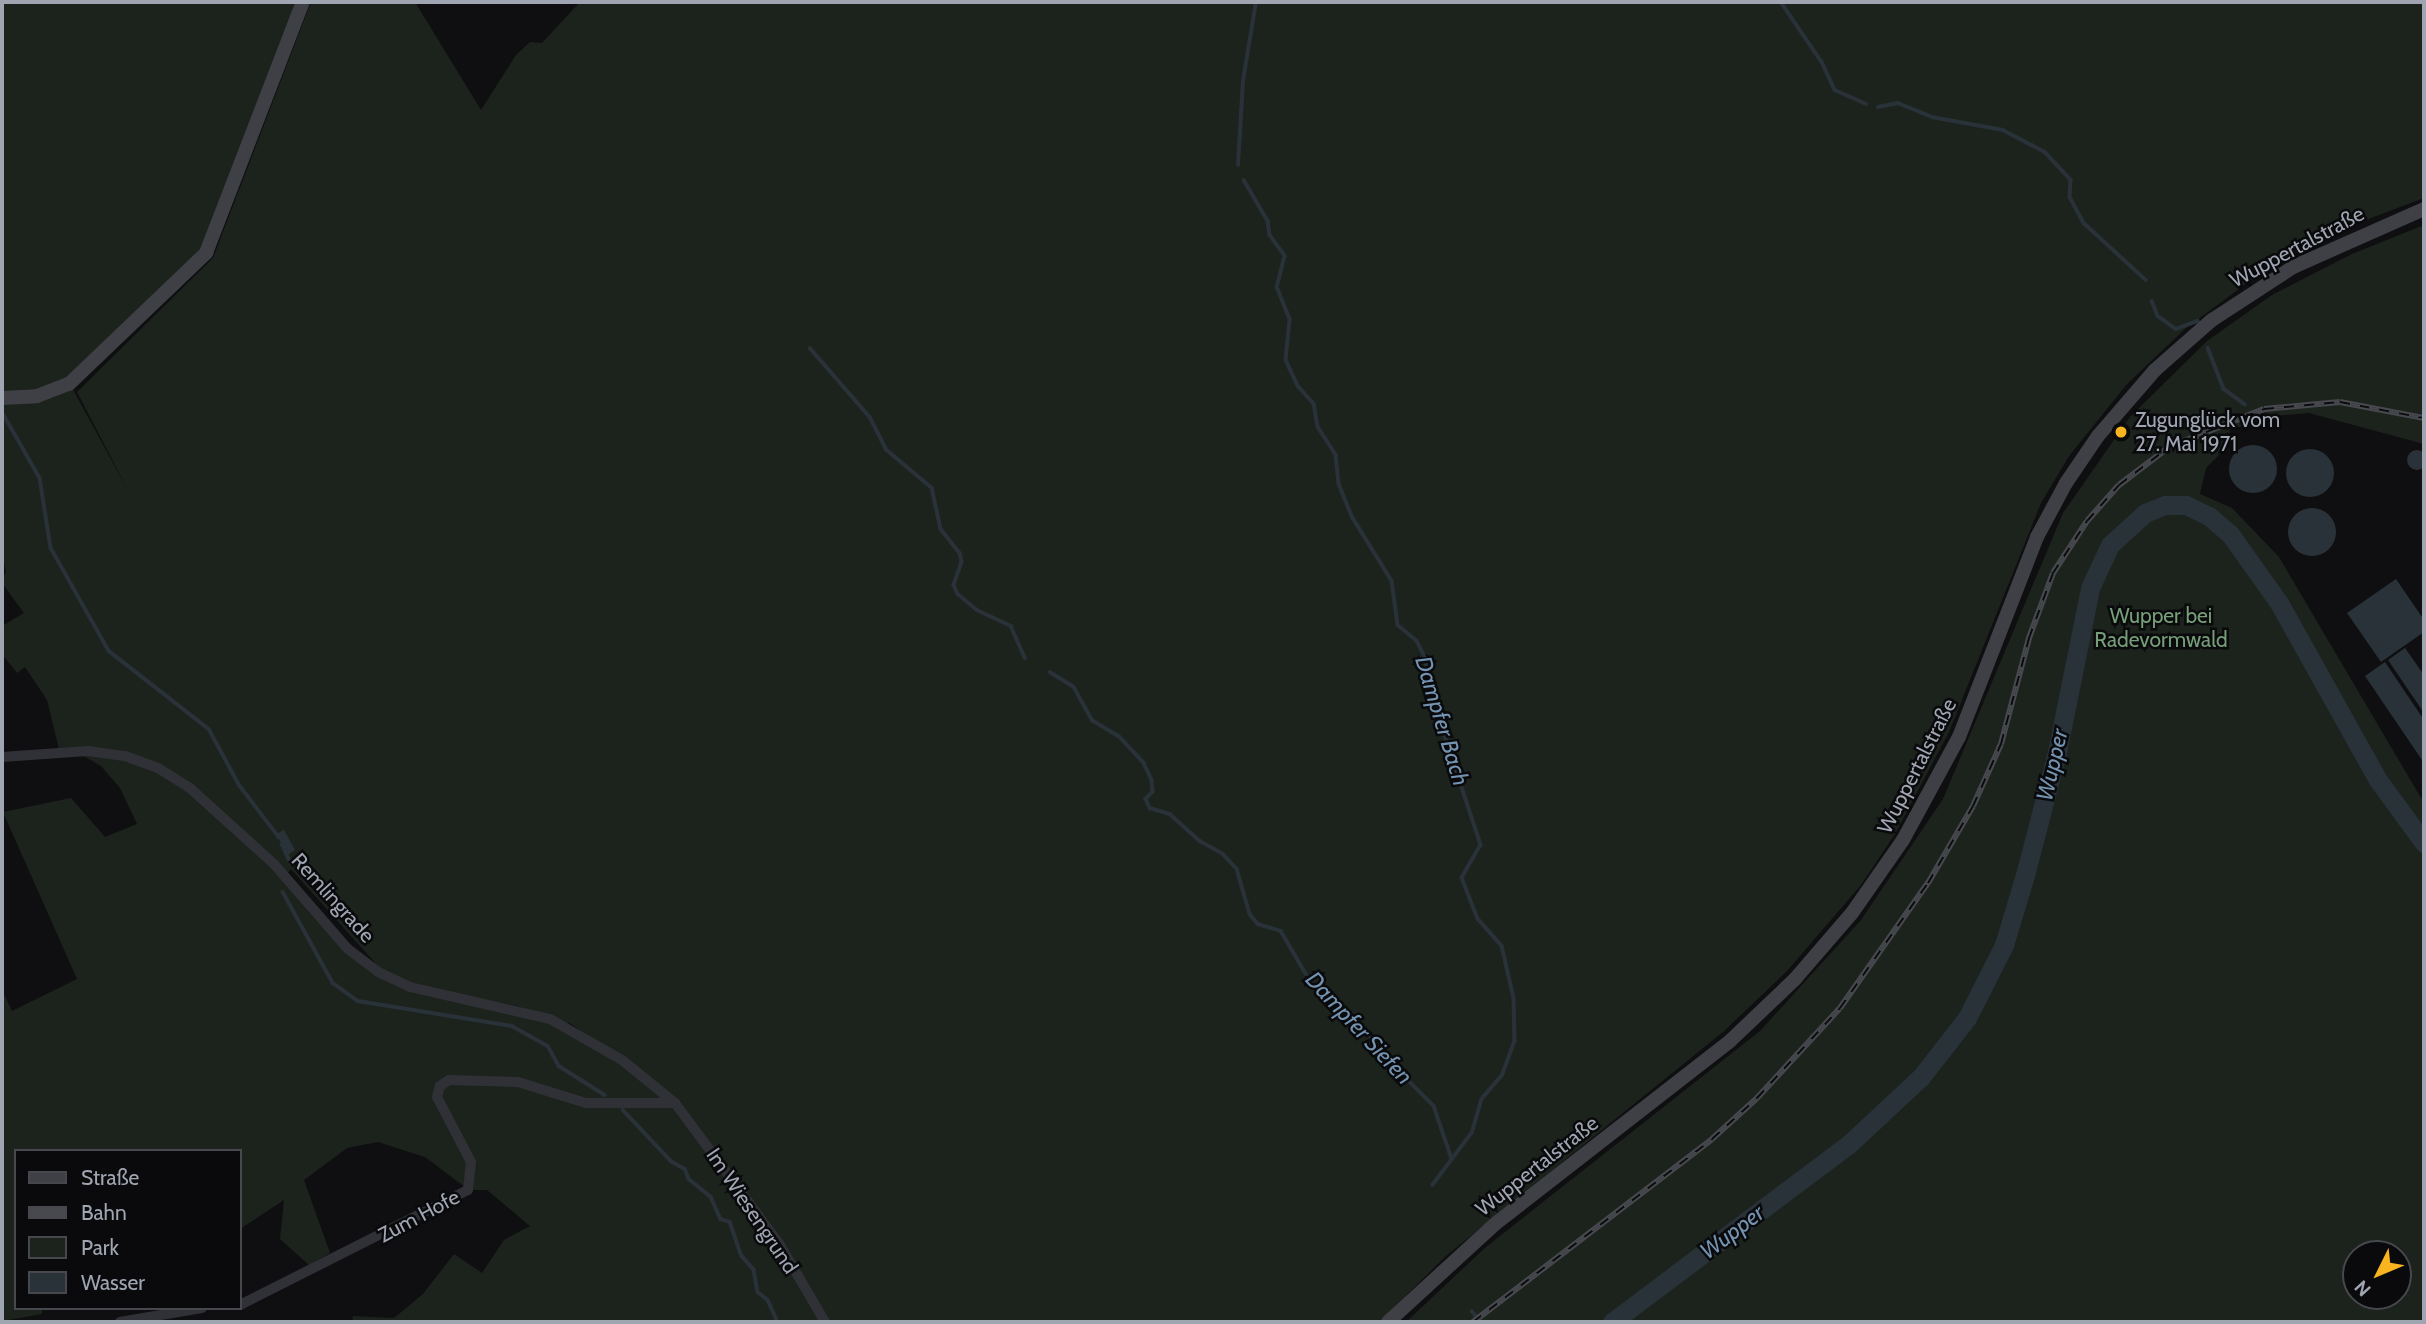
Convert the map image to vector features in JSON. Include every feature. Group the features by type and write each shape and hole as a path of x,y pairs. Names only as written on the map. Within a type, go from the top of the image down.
{"main road":[{"path":"2,398 27,397 56,391 78,377 206,253 303,2"},
{"name":"Wuppertalstraße","path":"1388,1322 1495,1224 1730,1041 1795,979 1852,913 1903,840 1959,737 2033,548 2066,483 2098,436 2155,370 2220,314 2293,267 2424,209"}],"street":[{"name":"Remlingrade","path":"2,757 88,751 125,756 158,768 191,789 269,859 348,949 378,972 410,987 518,1010 569,1027 651,1080 675,1103"},
{"name":"Zum Hofe","path":"242,1304 468,1190 472,1173 468,1153 437,1097 445,1082 509,1081 593,1103 675,1103"},
{"name":"Im Wiesengrund","path":"675,1103 774,1235 825,1322"},
{"path":"120,1322 190,1310"}],"green space":[{"path":"2,2 303,2 216,234 69,384 2,398"},
{"path":"311,2 415,2 481,110 516,55 530,42 542,43 580,2 2424,2 2424,198 2342,229 2259,274 2185,329 2127,384 2069,456 2041,503 1949,732 1895,834 1861,885 1787,971 1723,1032 1446,1256 1379,1322 829,1322 778,1234 687,1116 651,1080 747,1196 825,1322 352,1322 353,1316 394,1318 423,1294 454,1254 482,1273 504,1240 530,1226 487,1190 469,1190 425,1157 378,1142 347,1148 304,1180 330,1253 309,1265 280,1239 284,1200 242,1228 242,1149 14,1149 14,1310 42,1310 42,1314 2,1321 2,990 12,1011 77,979 3,812 71,798 105,837 137,824 120,788 101,766 73,750 59,749 47,700 25,667 17,673 2,654 2,626 24,613 2,583 6,571 2,556 2,400 71,386 129,492 77,392 213,258","holes":["291,869 386,975 411,985 518,1006 571,1024 620,1057 550,1019 391,981 327,926 287,874"]},
{"name":"Wupper bei Radevormwald","path":"2424,225 2424,444 2309,413 2274,416 2230,430 2226,448 2206,468 2200,494 2232,508 2279,557 2424,803 2424,1322 1406,1322 1486,1247 1760,1031 1861,920 1943,799 2063,513 2130,417 2207,341 2272,295 2352,254"}],"water":[{"path":"2253,445 2270,452 2277,469 2270,486 2253,493 2236,486 2229,469 2236,452"},
{"path":"2310,449 2327,456 2334,473 2327,490 2310,497 2293,490 2286,473 2293,456"},
{"path":"2417,450 2424,453 2427,460 2424,467 2417,470 2410,467 2407,460 2410,453"},
{"path":"2312,508 2329,515 2336,532 2329,549 2312,556 2295,549 2288,532 2295,515"},
{"path":"2396,579 2424,620 2424,632 2381,662 2347,613"},
{"path":"2405,648 2424,675 2424,713 2388,660"},
{"path":"2385,662 2424,720 2424,763 2365,676"},
{"path":"284,830 295,850 288,855 276,834"}],"waterway":[{"name":"Dampfer Bach","path":"1238,165 1243,81 1256,2"},
{"path":"1781,2 1822,62 1835,90 1866,104"},
{"path":"1878,107 1898,103 1932,117 2003,130 2045,152 2071,180 2070,197 2084,223 2146,280"},
{"name":"Dampfer Bach","path":"1244,180 1268,221 1270,235 1285,256 1277,287 1290,320 1286,360 1298,386 1314,404 1318,427 1336,455 1339,484 1353,518 1392,581 1398,625 1417,641 1425,657 1432,696 1481,845 1462,878 1478,919 1502,946 1514,998 1515,1041 1502,1076 1482,1099 1472,1133 1433,1185"},
{"path":"2152,301 2158,316 2176,329 2198,321"},
{"name":"Dampfer Siefen","path":"810,348 870,417 887,450 932,488 941,529 960,553 962,562 954,585 958,594 977,610 1011,626 1025,658"},
{"path":"2208,348 2224,389 2245,404"},
{"path":"4,415 40,478 51,548 109,651 209,729 240,786 279,837"},
{"name":"Wupper","path":"2186,505 2187,498"},
{"name":"Wupper","path":"1612,1322 1848,1145 1921,1077 1967,1018 2004,945 2025,875 2057,752 2090,588 2110,545 2145,513 2165,505 2186,505 2209,516 2230,534 2279,603 2378,780 2424,843"},
{"name":"Dampfer Siefen","path":"1050,672 1074,687 1092,720 1119,736 1144,763 1152,780 1153,792 1146,799 1150,808 1170,814 1200,841 1223,854 1237,869 1250,914 1258,924 1281,931 1312,984 1377,1042 1382,1054 1434,1106 1452,1159"},
{"path":"282,844 291,863"},
{"path":"283,892 333,983 358,1001 512,1026 548,1046 559,1066 605,1095"},
{"path":"623,1110 671,1161 685,1169 689,1179 711,1197 721,1219 730,1222 742,1256 754,1270 758,1292 768,1300 778,1322"},
{"name":"Dampfer Bach","path":"1472,1311 1481,1322"}],"railway":[{"path":"1473,1322 1712,1139 1757,1098 1840,1008 1928,883 1973,806 2001,744 2029,638 2053,573 2087,521 2119,485 2169,447 2264,409 2340,402 2424,418"}],"place":[{"name":"Zugunglück vom 27. Mai 1971","path":"2121,432"}]}
